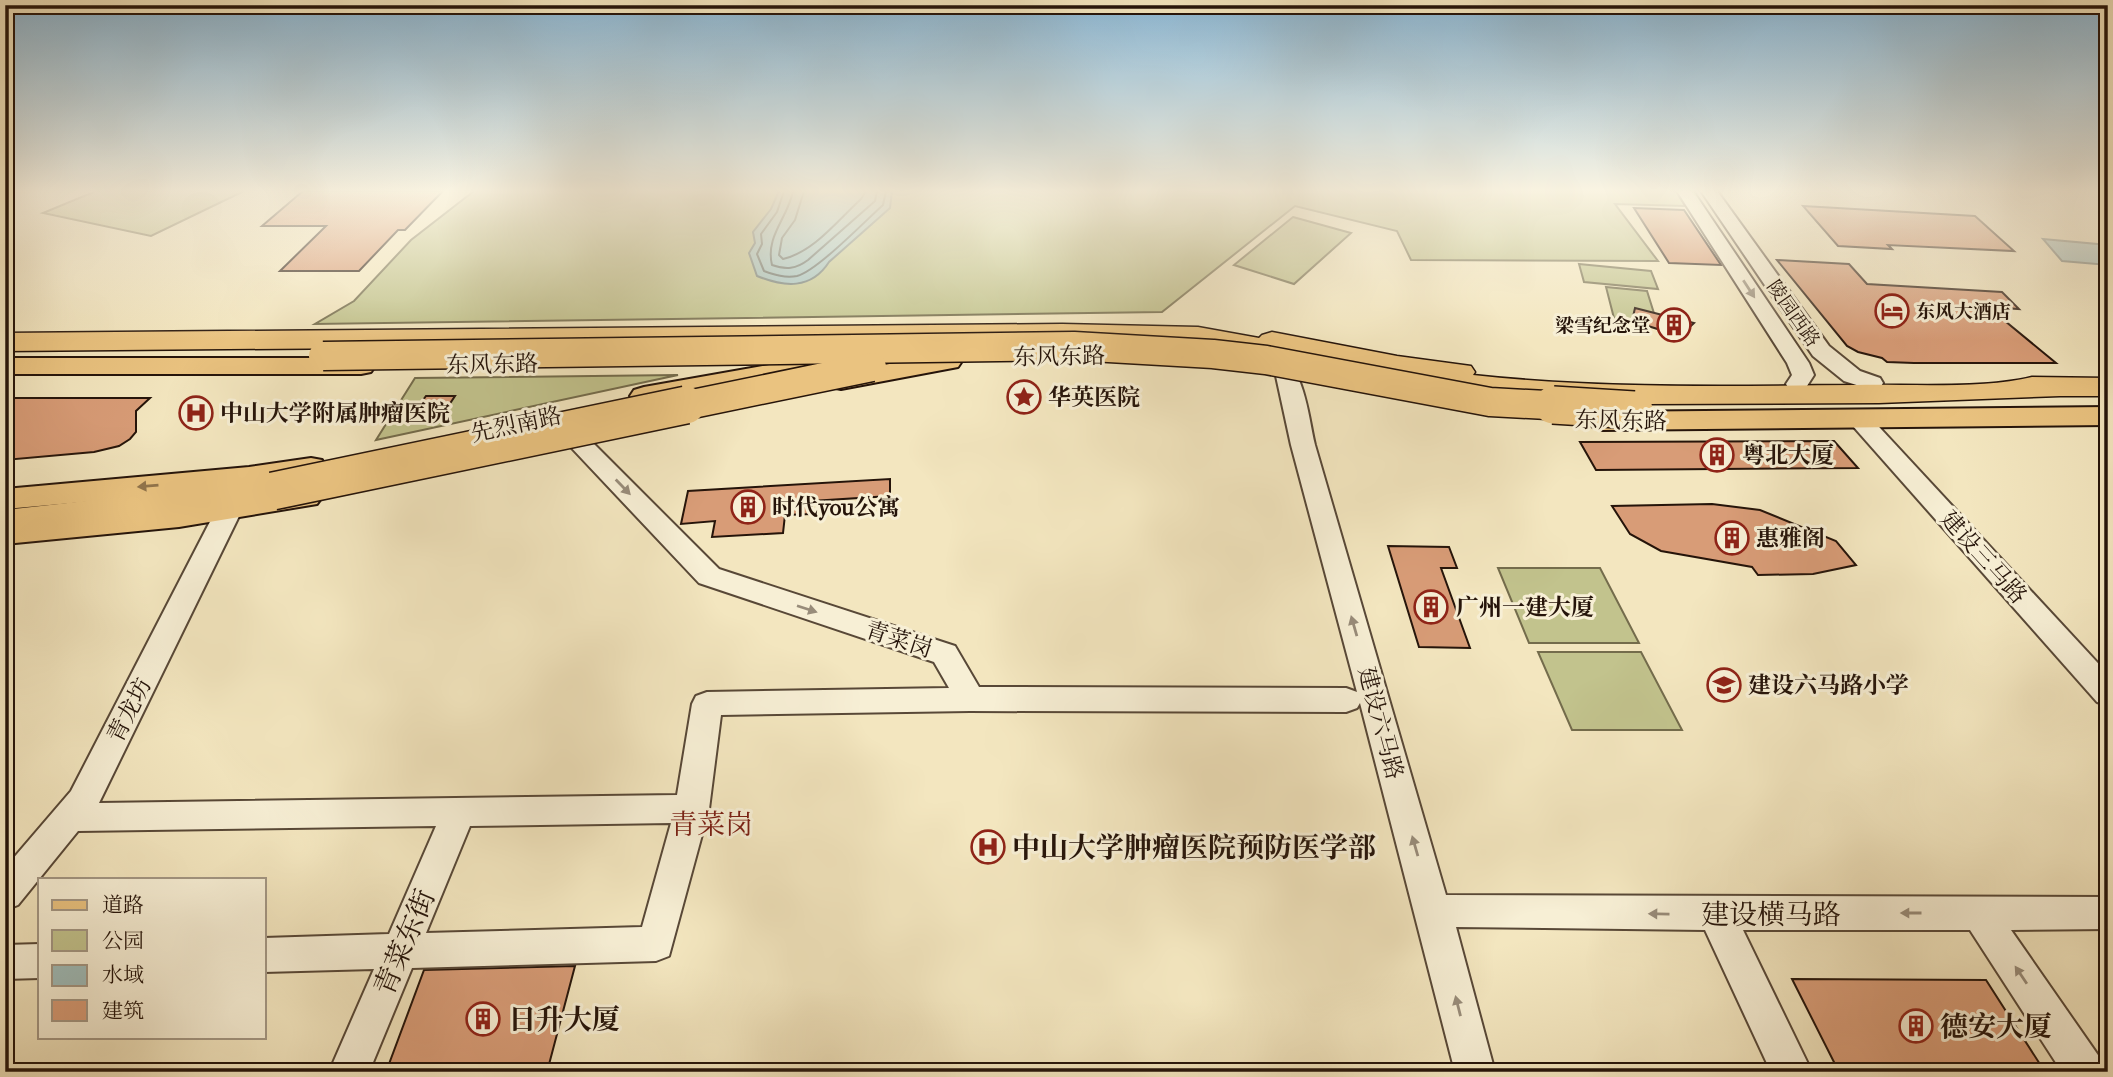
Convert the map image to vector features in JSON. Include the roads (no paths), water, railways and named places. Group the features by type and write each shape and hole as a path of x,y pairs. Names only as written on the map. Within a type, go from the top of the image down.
{"highway":[{"name":"东风东路","path":"840,347 1107,326 1181,327 1247,335 1397,365 1490,376 1598,384 1795,369 1872,383 1956,382 2108,387"},
{"name":"东风东路","path":"5,342 840,347 1025,333 1180,335 1241,342 1416,376 1558,394 1956,394 2057,387"},
{"path":"5,359 1074,346 1213,354 1266,360 1490,402 1634,410"},
{"path":"5,522 273,491 866,368 996,348"},
{"name":"东风东路","path":"1634,410 2108,404"}],"main road":[{"name":"东风东路","path":"5,366 221,368 840,347 948,361 1017,356 1136,356 1211,362 1422,401 1541,417 1675,422 2108,416"},
{"name":"先烈南路","path":"5,533 229,510 376,483 575,438 651,408 840,347"},
{"name":"先烈南路","path":"5,499 297,470 651,408 842,380 948,361"}],"street":[{"name":"陵园西路","path":"1716,241 1795,369"},
{"name":"陵园西路","path":"1744,241 1824,355 1852,376 1872,383"},
{"path":"1241,342 1259,350 1280,365 1287,374"},
{"path":"1795,369 1808,359 1824,355"},
{"name":"建设六马路","path":"1287,374 1303,445 1475,1072"},
{"name":"建设三马路","path":"1860,419 2108,694"},
{"name":"青菜岗","path":"575,438 709,576 945,654 970,699"},
{"name":"青龙坊","path":"5,894 83,802 229,510"},
{"path":"266,955 656,944 692,808 707,704 970,699 1346,700"},
{"path":"70,817 692,808"},
{"name":"青菜东街","path":"349,1072 459,811"},
{"name":"建设横马路","path":"1433,911 1716,914 2108,913"},
{"path":"1979,913 2086,1072"},
{"path":"1716,914 1792,1072"},
{"path":"5,962 38,961"}],"water":[{"path":"852,241 814,278 796,284 757,276 749,253 755,243"},
{"path":"2045,241 2108,245 2108,265 2062,261"}],"place":[{"name":"东风大酒店","path":"1892,311"},
{"name":"梁雪纪念堂","path":"1674,325"},
{"name":"华英医院","path":"1024,397"},
{"name":"中山大学附属肿瘤医院","path":"196,413"},
{"name":"粤北大厦","path":"1717,455"},
{"name":"时代you公寓","path":"748,507"},
{"name":"惠雅阁","path":"1732,538"},
{"name":"广州一建大厦","path":"1431,607"},
{"name":"建设六马路小学","path":"1724,685"},
{"name":"中山大学肿瘤医院预防医学部","path":"988,847"},
{"name":"日升大厦","path":"483,1019"},
{"name":"德安大厦","path":"1916,1026"}],"district":[{"name":"青菜岗","path":"711,824"}]}
